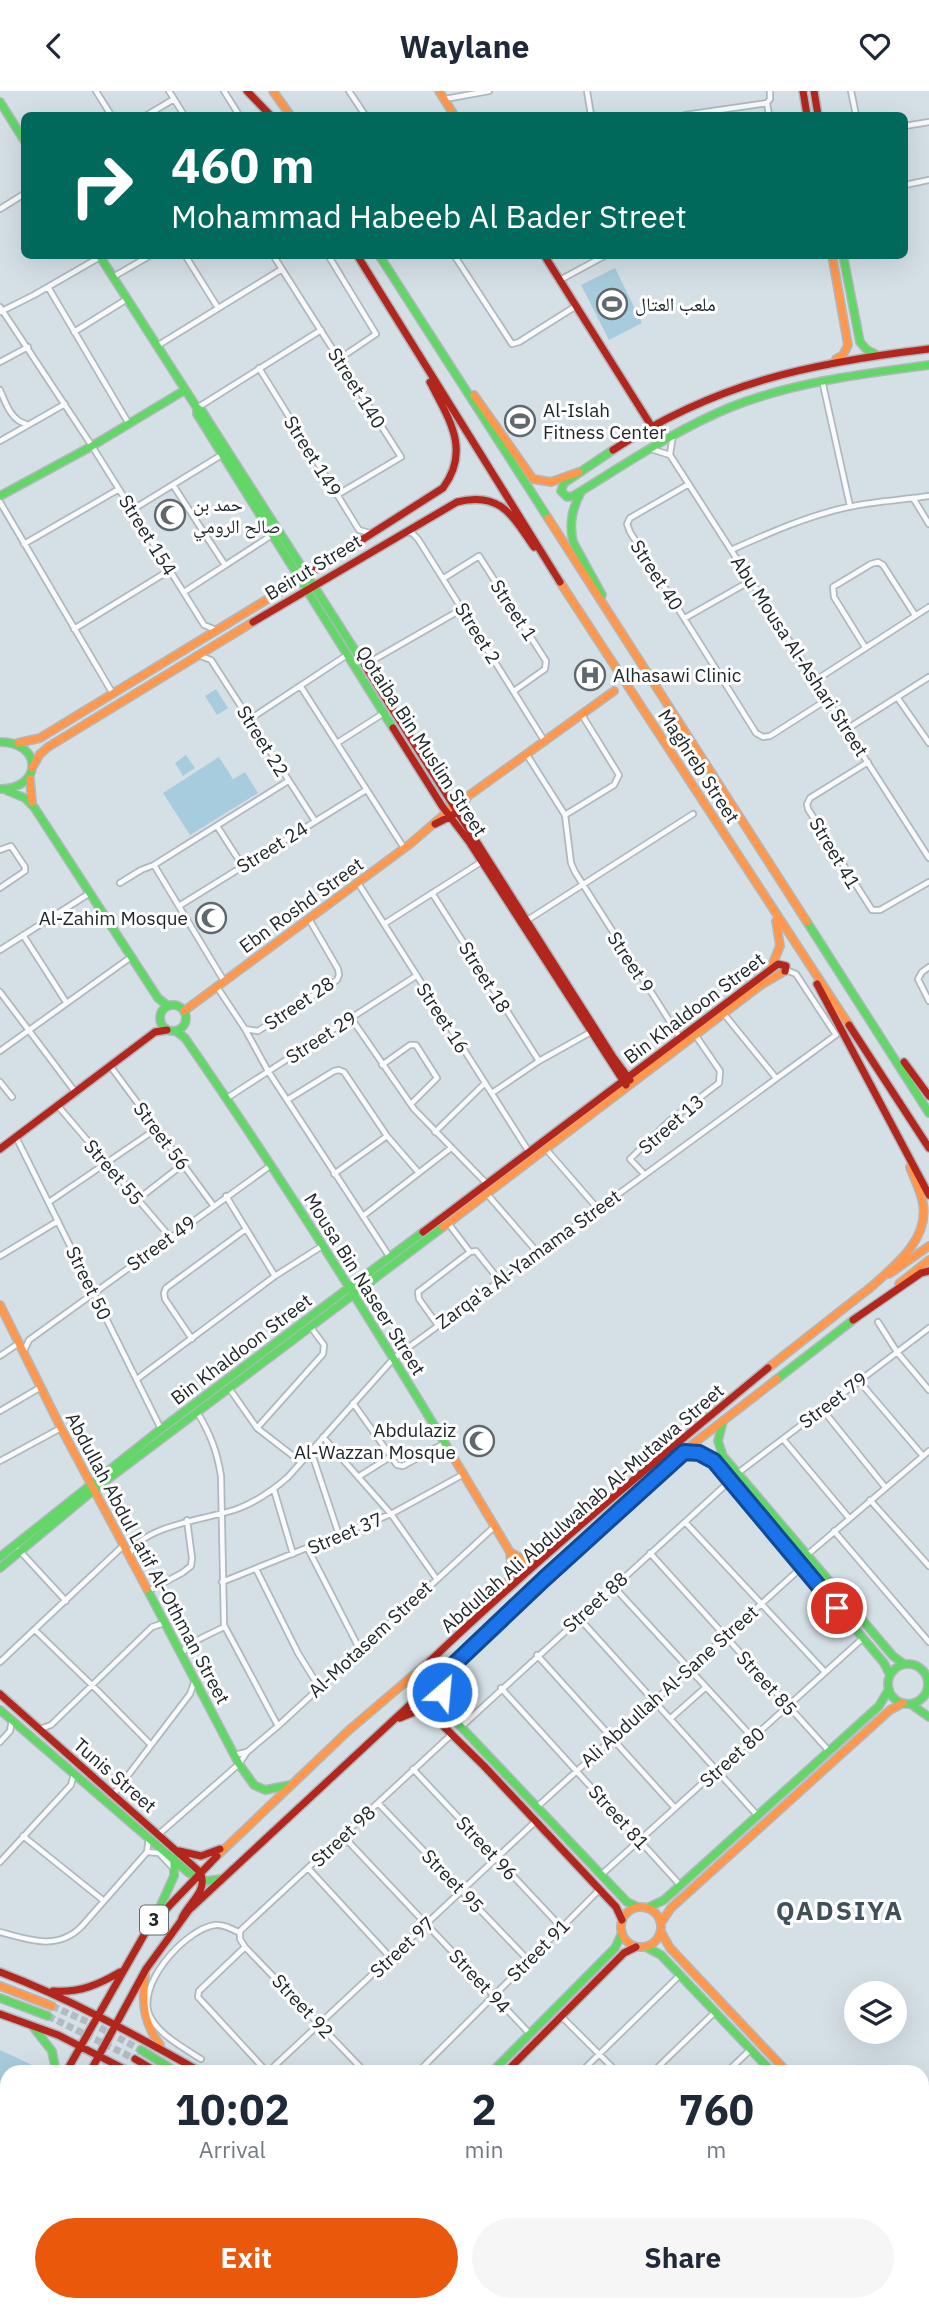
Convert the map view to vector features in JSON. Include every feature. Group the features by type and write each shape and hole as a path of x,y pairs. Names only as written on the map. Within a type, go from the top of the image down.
{"main road":[{"path":"247,91 268,112"},
{"path":"256,91 269,112"},
{"path":"275,91 289,112"},
{"path":"439,91 452,112"},
{"path":"803,91 806,112"},
{"path":"814,91 818,112"},
{"path":"0,102 21,135"},
{"name":"Qotaiba Bin Muslim Street","path":"101,259 185,390 202,411 310,587 324,602 481,862 523,922 591,1032 628,1083"},
{"name":"Maghreb Street","path":"359,259 419,358 586,619 929,1148"},
{"name":"Maghreb Street","path":"382,259 854,992 929,1113"},
{"path":"547,259 652,426"},
{"path":"833,259 848,345 843,355 833,362"},
{"path":"844,259 860,342 867,350 877,355"},
{"path":"838,285 842,288 848,283"},
{"path":"841,300 845,296 851,297"},
{"path":"435,344 447,356 533,479 554,483 579,472"},
{"path":"929,349 802,368 723,393 652,426 579,472 564,483 561,491 567,497 581,492 673,435 752,399 822,380 929,365"},
{"name":"Beirut Street","path":"18,743 40,738 287,588 443,488 456,465 456,435 419,358"},
{"path":"802,368 797,378 803,385"},
{"path":"749,383 755,385 758,390 752,399"},
{"path":"1,492 92,446 185,390"},
{"name":"Qotaiba Bin Muslim Street","path":"197,408 197,414 273,534 294,562"},
{"path":"581,492 571,510 569,520 573,542 626,641"},
{"name":"Beirut Street","path":"3,790 23,785 42,752 74,731 292,597 457,502 475,498 495,500 509,513 586,619"},
{"path":"287,588 294,562 311,566 326,563"},
{"path":"324,602 321,590 326,577"},
{"name":"Qotaiba Bin Muslim Street","path":"310,587 314,601 384,713 628,1083"},
{"path":"292,597 305,596 314,601"},
{"path":"156,668 161,677"},
{"name":"Ebn Roshd Street","path":"184,1011 614,691"},
{"path":"74,731 70,728 71,724 109,696"},
{"path":"0,736 4,741 18,743 28,751 30,794 34,807"},
{"path":"3,790 25,798 34,807 159,998 168,1006 177,1006 184,1011 186,1019 179,1028 155,1032"},
{"path":"762,893 777,923 782,944 779,956 770,970"},
{"path":"806,959 844,1037 929,1195"},
{"name":"Bin Khaldoon Street","path":"0,1557 93,1486 197,1412 310,1326 351,1291 390,1257 487,1184 529,1153 628,1083 696,1036 766,981 786,970 786,966 781,964 770,970 681,1039 628,1083 546,1149 449,1223 351,1291 161,1429 93,1486 0,1568"},
{"path":"854,992 929,1096"},
{"path":"0,1149 155,1032 162,1012 159,998"},
{"path":"162,1012 168,1006"},
{"path":"160,1021 167,1030"},
{"name":"Mousa Bin Naseer Street","path":"179,1028 394,1358 510,1552"},
{"path":"869,1289 918,1241 924,1220 923,1202 897,1134"},
{"name":"Abdullah Ali Abdulwahab Al-Mutawa Street","path":"70,2065 155,1918 200,1872 339,1740 633,1479 794,1347 929,1246"},
{"name":"Abdullah Ali Abdulwahab Al-Mutawa Street","path":"115,2023 146,1969 182,1918 223,1878 684,1452 929,1261"},
{"path":"853,1320 921,1273 929,1271"},
{"name":"Abdullah Abdul Latif Al-Othman Street","path":"0,1305 61,1428 239,1765 251,1783 259,1789 275,1790 294,1784"},
{"path":"723,1421 718,1441 723,1456 892,1656 904,1664 919,1666 928,1662"},
{"path":"684,1452 699,1453 714,1461 885,1665 890,1675"},
{"path":"714,1461 715,1457 723,1456"},
{"path":"755,1509 758,1510 762,1503"},
{"path":"765,1520 773,1515"},
{"path":"510,1552 524,1560 549,1555"},
{"path":"503,1594 512,1573 510,1552"},
{"path":"828,1598 832,1597 836,1590"},
{"path":"837,1608 842,1601 847,1602"},
{"path":"447,1671 442,1687 442,1702 447,1712 627,1902 638,1907 647,1907 662,1902 883,1702 890,1675 904,1664"},
{"path":"506,2058 508,2063 513,2064 624,1953 656,1942 669,1910 890,1710 921,1700 928,1693 929,1680 919,1666"},
{"path":"888,1689 894,1698 928,1712"},
{"name":"Tunis Street","path":"0,1694 159,1834 194,1878 205,1882"},
{"path":"883,1702 889,1703 890,1710"},
{"name":"Tunis Street","path":"0,1710 149,1837 200,1872 205,1882"},
{"path":"398,1718 421,1710 430,1713 439,1721 600,1889 617,1908 622,1920 622,1933 615,1948 506,2058 502,2065"},
{"path":"439,1721 441,1713 447,1712"},
{"path":"484,1766 491,1762 492,1758"},
{"path":"493,1775 494,1771 503,1769"},
{"path":"100,1795 113,1803 116,1803 116,1797"},
{"path":"563,1849 571,1843"},
{"path":"155,1918 159,1904 175,1878 176,1855 201,1856 230,1845"},
{"path":"723,1846 725,1852 731,1853"},
{"path":"572,1859 576,1853 580,1853"},
{"path":"712,1856 718,1858 719,1865"},
{"path":"182,1918 186,1907 201,1892 205,1882 223,1878"},
{"path":"622,1920 628,1912 638,1907"},
{"path":"647,1907 656,1913 662,1923"},
{"path":"661,1932 670,1948 780,2065"},
{"path":"622,1933 628,1942 636,1947"},
{"path":"646,1947 658,1953 765,2065"},
{"path":"49,1991 70,1993 89,1989 124,1969"},
{"path":"146,1969 142,2014 150,2032 162,2048"},
{"path":"0,1972 49,1991 115,2023 190,2065"},
{"path":"0,1986 52,2005"},
{"path":"0,1998 48,2016"},
{"path":"0,2014 80,2045 118,2065"},
{"name":"3","path":"94,2065 115,2023"},
{"path":"30,2024 49,2046 55,2065"},
{"path":"141,2050 166,2065"},
{"path":"135,2059 145,2065"}],"street":[{"path":"96,91 109,112"},
{"path":"169,91 182,112"},
{"path":"224,91 237,112"},
{"path":"349,91 363,112"},
{"path":"444,99 489,91"},
{"path":"587,91 590,112"},
{"path":"706,112 767,103 771,98 770,91"},
{"path":"851,91 855,112"},
{"path":"152,112 174,99"},
{"path":"767,103 768,112"},
{"path":"908,126 929,122"},
{"path":"908,184 929,180"},
{"path":"0,209 21,196"},
{"path":"1,310 48,287 94,259"},
{"path":"113,278 144,259"},
{"path":"187,259 218,308"},
{"name":"Street 140","path":"276,259 401,457 337,495"},
{"path":"330,259 376,334 339,359"},
{"path":"457,259 512,344 576,306"},
{"path":"560,280 599,259"},
{"path":"157,346 282,269"},
{"path":"48,287 129,424"},
{"path":"74,332 127,299"},
{"name":"Street 154","path":"1,310 65,404 204,625"},
{"path":"197,408 321,330"},
{"path":"0,362 28,347"},
{"name":"Street 149","path":"259,368 359,530 375,533"},
{"path":"822,380 850,506"},
{"path":"0,390 13,416 21,423 27,424"},
{"path":"0,440 65,404"},
{"path":"648,449 670,454 673,435"},
{"path":"132,510 223,454"},
{"name":"Abu Mousa Al-Ashari Street","path":"670,454 929,858"},
{"name":"Street 40","path":"689,484 629,518 627,524 756,733 763,737 770,736 828,699"},
{"path":"173,485 225,565"},
{"path":"24,544 119,489"},
{"path":"731,550 795,523 850,506 929,496"},
{"path":"913,498 929,524"},
{"path":"0,502 74,629 109,696"},
{"name":"Street 2","path":"404,532 416,536 545,742"},
{"path":"184,592 273,534"},
{"name":"Street 1","path":"444,578 479,555 546,661 545,669 514,691"},
{"path":"865,647 834,597 833,587 871,563 878,562 883,565 915,615"},
{"path":"74,629 170,570"},
{"name":"Street 40","path":"685,618 752,580"},
{"path":"816,680 929,607"},
{"path":"363,666 463,609"},
{"path":"202,640 204,625 217,631"},
{"path":"197,655 211,660 212,646"},
{"path":"250,719 347,655"},
{"name":"Street 22","path":"211,660 314,821"},
{"path":"847,729 929,677"},
{"path":"301,687 404,848"},
{"path":"897,697 929,743"},
{"path":"337,743 384,713"},
{"path":"527,755 565,815 614,785 618,771 582,714"},
{"name":"Street 41","path":"868,762 810,799 807,803 808,809 872,910 880,910 929,883"},
{"path":"120,883 154,865 288,781"},
{"name":"Street 24","path":"178,906 366,790"},
{"path":"523,922 693,814"},
{"name":"Street 9","path":"565,815 571,863 582,885 681,1039"},
{"path":"217,826 242,865"},
{"path":"922,847 929,843"},
{"path":"0,850 11,846 25,871 0,888"},
{"path":"384,924 481,862"},
{"name":"Street 28","path":"154,865 245,1029 258,1031 337,980 340,975 308,918"},
{"name":"Street 16","path":"358,883 529,1153"},
{"path":"0,950 90,893"},
{"name":"Street 18","path":"432,893 539,1061"},
{"path":"23,935 66,1002"},
{"path":"0,1051 131,957"},
{"path":"929,968 922,972 918,979 929,1001"},
{"name":"Zarqa'a Al-Yamama Street","path":"129,1555 133,1547 143,1540 187,1520 240,1508 274,1490 394,1358 836,1035 796,974 786,970"},
{"name":"Street 29","path":"227,1098 416,976"},
{"path":"0,992 76,1093"},
{"path":"724,1014 776,1078"},
{"path":"351,1018 411,1104 487,1184"},
{"path":"245,1029 268,1071 390,1257"},
{"path":"492,1093 539,1061 591,1032"},
{"name":"Street 13","path":"644,1174 630,1159 668,1122 719,1083 720,1071 696,1036"},
{"path":"382,1065 410,1045 416,1045 437,1078 411,1104"},
{"name":"Street 56","path":"111,1067 213,1205"},
{"path":"287,1100 339,1070 344,1072 387,1136 419,1173"},
{"path":"0,1082 12,1097"},
{"path":"435,1132 485,1083"},
{"name":"Street 55","path":"58,1106 170,1237"},
{"path":"49,1202 156,1129"},
{"path":"334,1174 387,1136"},
{"name":"Street 50","path":"16,1137 161,1429"},
{"path":"363,1216 451,1148"},
{"path":"546,1149 598,1209"},
{"path":"137,1200 182,1165"},
{"name":"Street 49","path":"24,1351 29,1340 270,1166"},
{"path":"487,1194 538,1253"},
{"path":"226,1196 275,1276"},
{"path":"0,1256 58,1221"},
{"path":"449,1223 470,1252"},
{"path":"192,1339 165,1299 166,1288 246,1229"},
{"path":"137,1379 275,1276 322,1245"},
{"path":"437,1324 417,1295 470,1252 476,1251 499,1280"},
{"path":"878,1322 897,1352 929,1390"},
{"path":"257,1428 323,1354 324,1345 310,1326"},
{"name":"Street 79","path":"738,1473 929,1328"},
{"path":"0,1356 20,1342"},
{"path":"859,1381 923,1456"},
{"path":"0,1411 41,1387"},
{"path":"229,1388 257,1428 301,1462"},
{"path":"353,1403 397,1465 402,1466 445,1443"},
{"path":"822,1409 885,1487"},
{"path":"197,1412 210,1434 218,1458 225,1627 278,1726"},
{"path":"0,1461 61,1428"},
{"path":"323,1437 391,1514 436,1578"},
{"path":"783,1439 849,1518"},
{"path":"311,1450 339,1535"},
{"path":"807,1555 929,1451"},
{"path":"358,1477 390,1457"},
{"name":"Street 37","path":"222,1582 391,1514 464,1474"},
{"name":"Street 88","path":"462,1726 613,1585 731,1481"},
{"path":"274,1490 293,1554"},
{"path":"870,1500 929,1566"},
{"path":"148,1591 191,1566 187,1520"},
{"path":"685,1522 825,1672"},
{"name":"Al-Motasem Street","path":"159,1834 239,1765 247,1752 494,1527"},
{"path":"834,1531 929,1642"},
{"path":"0,1662 124,1545"},
{"path":"308,1549 360,1650"},
{"path":"19,1550 66,1601"},
{"name":"Street 85","path":"650,1553 829,1751"},
{"name":"Ali Abdullah Al-Sane Street","path":"537,1807 802,1567"},
{"path":"256,1569 298,1653 319,1687"},
{"path":"613,1585 753,1738"},
{"path":"579,1618 757,1815"},
{"path":"40,1729 51,1725 152,1627 165,1623"},
{"path":"181,1654 184,1648 225,1627"},
{"path":"35,1630 150,1744"},
{"name":"Street 80","path":"601,1875 862,1639"},
{"path":"537,1655 675,1808"},
{"path":"116,1797 150,1744 190,1694 195,1680"},
{"path":"671,1718 706,1687"},
{"name":"Street 81","path":"501,1688 680,1885"},
{"path":"0,1742 10,1731 12,1720"},
{"path":"50,1739 51,1725"},
{"path":"10,1731 23,1729"},
{"name":"Street 98","path":"240,1933 452,1734"},
{"name":"Al-Motasem Street","path":"234,1755 247,1752"},
{"name":"Street 96","path":"413,1769 561,1927"},
{"path":"0,1862 71,1785 74,1774"},
{"path":"71,1785 84,1782"},
{"name":"Street 95","path":"378,1803 527,1959"},
{"name":"Street 97","path":"275,2065 536,1821"},
{"path":"23,1836 104,1901"},
{"name":"Street 94","path":"343,1836 530,2034"},
{"path":"0,1932 40,1942 60,1941 78,1930 147,1852 149,1837"},
{"path":"147,1852 157,1852 169,1861 175,1878"},
{"path":"308,1868 390,1957"},
{"name":"Street 91","path":"425,2065 527,1959 600,1889"},
{"path":"201,2059 168,2036 150,2018 148,1993 161,1968 192,1934 203,1928 223,1925 240,1933"},
{"name":"Street 92","path":"240,1933 245,1947 358,2065"},
{"path":"245,1947 199,1991 198,1998 260,2065"},
{"path":"588,2065 680,1975"},
{"path":"660,2065 715,2012"},
{"path":"561,2016 610,2065"},
{"path":"734,2065 750,2050"}],"shaded area":[{"name":"ملعب العتال","path":"615,268 642,323 609,340 581,285"},
{"path":"216,689 228,708 217,715 205,696"},
{"path":"186,755 195,768 183,776 175,763"},
{"path":"219,757 233,779 222,786 245,772 258,793 190,835 163,793"},
{"path":"0,2050 32,2065 0,2065"}],"tunnel":[{"path":"52,2006 141,2050"},
{"path":"48,2016 135,2059"}],"traffic: fast":[{"path":"0,102 21,135"},
{"path":"102,259 365,666"},
{"path":"382,259 548,518"},
{"path":"844,259 860,342 875,354"},
{"path":"613,450 564,483 561,491 567,497 573,496 690,426 755,398 828,380 929,365"},
{"path":"0,496 92,446 185,390"},
{"path":"197,408 197,414 393,728"},
{"path":"581,492 572,516 573,542 602,595"},
{"path":"0,742 24,749 32,765 24,782 0,789"},
{"path":"8,791 25,798 34,807 158,998 168,1006"},
{"path":"807,922 929,1113"},
{"path":"173,1005 182,1009 186,1018 182,1027 173,1031 164,1027 160,1018 164,1009 173,1005"},
{"path":"176,1031 185,1038 220,1088 287,1190 449,1450"},
{"path":"0,1568 95,1489 443,1227"},
{"path":"0,1557 161,1429 423,1232"},
{"path":"777,1379 857,1317"},
{"path":"723,1421 718,1441 723,1456 893,1656 904,1664"},
{"path":"684,1452 699,1453 714,1461 884,1663 890,1675"},
{"path":"147,1589 239,1764 254,1785 265,1790 290,1785"},
{"path":"908,1664 916,1665 922,1670 927,1676 928,1684 927,1692 922,1698 916,1703 908,1704 900,1703 894,1698 889,1692 888,1684 889,1676 894,1670 900,1665 908,1664"},
{"path":"447,1671 442,1691 445,1710 627,1902 638,1907"},
{"path":"647,1908 664,1900 879,1706 889,1689"},
{"path":"912,1705 929,1717"},
{"path":"0,1710 189,1873 206,1881 221,1879"},
{"path":"155,1918 174,1876 174,1858"},
{"path":"499,2065 615,1948 622,1933"},
{"path":"646,1947 661,1955 765,2065"},
{"path":"0,1998 48,2016"},
{"path":"33,2027 52,2051 55,2065"},
{"path":"141,2050 166,2065"}],"traffic: slow":[{"path":"273,91 288,112"},
{"path":"439,91 452,112"},
{"path":"833,259 848,345 843,355 836,359"},
{"path":"474,395 533,479 551,482 579,472"},
{"path":"548,518 807,922"},
{"path":"18,743 40,738 299,580"},
{"path":"560,582 849,1025"},
{"path":"32,768 40,754 48,747 253,622"},
{"path":"184,1011 410,844 453,807 614,691"},
{"path":"30,779 32,802"},
{"path":"770,970 780,946 776,921"},
{"path":"443,1227 761,985 785,971"},
{"path":"869,1289 907,1252 920,1230 923,1204 910,1167"},
{"path":"889,1274 929,1246"},
{"path":"899,1284 929,1260"},
{"path":"768,1368 871,1287"},
{"path":"0,1305 61,1428 147,1589"},
{"path":"498,1623 693,1444 777,1379"},
{"path":"449,1450 510,1552 512,1573 504,1592"},
{"path":"510,1552 524,1560 544,1556"},
{"path":"217,1856 348,1731 430,1661"},
{"path":"661,1923 671,1908 890,1710 903,1703"},
{"path":"641,1907 649,1908 655,1913 660,1919 661,1927 660,1935 655,1941 649,1946 641,1947 633,1946 627,1941 622,1935 621,1927 622,1919 627,1913 633,1908 641,1907"},
{"path":"661,1932 670,1948 780,2065"},
{"path":"145,1975 145,2012 154,2037 160,2045"},
{"path":"0,1986 52,2006"}],"traffic: jam":[{"path":"247,91 267,112"},
{"path":"803,91 806,112"},
{"path":"814,91 818,112"},
{"path":"359,259 560,582"},
{"path":"547,259 652,427"},
{"path":"613,450 651,427 727,392 803,369 929,349"},
{"path":"299,580 443,488 451,474 456,448 450,422 430,382"},
{"path":"253,622 457,502 484,500 503,508 534,547"},
{"path":"365,666 630,1080"},
{"path":"393,728 626,1085"},
{"path":"435,824 453,815 466,800"},
{"path":"423,1232 778,964 786,966 785,971"},
{"path":"817,984 929,1195"},
{"path":"849,1025 929,1148"},
{"path":"0,1149 155,1032 167,1030"},
{"path":"904,1062 929,1096"},
{"path":"853,1320 921,1273 929,1271"},
{"path":"430,1661 554,1548 768,1368"},
{"path":"94,2065 146,1969 189,1910 498,1623"},
{"path":"0,1694 200,1872 200,1891 182,1918"},
{"path":"400,1718 417,1711 432,1715 484,1766 616,1907 622,1920"},
{"path":"179,1851 201,1856 220,1849"},
{"path":"70,2065 148,1928 217,1856"},
{"path":"513,2065 624,1953 636,1947"},
{"path":"0,1972 77,2006 188,2065"},
{"path":"53,1991 88,1987 120,1972"},
{"path":"0,2014 58,2035 116,2065"},
{"path":"135,2059 145,2065"}],"place":[{"name":"ملعب العتال","path":"612,304"},
{"name":"Al-Islah Fitness Center","path":"520,421"},
{"name":"حمد بن صالح الرومي","path":"170,515"},
{"name":"Alhasawi Clinic","path":"590,675"},
{"name":"Al-Zahim Mosque","path":"211,918"},
{"name":"Abdulaziz Al-Wazzan Mosque","path":"479,1441"}],"district":[{"name":"QADSIYA","path":"840,1911"}],"route":[{"path":"442,1692 447,1671 684,1452 707,1455 714,1461 837,1608"}]}
